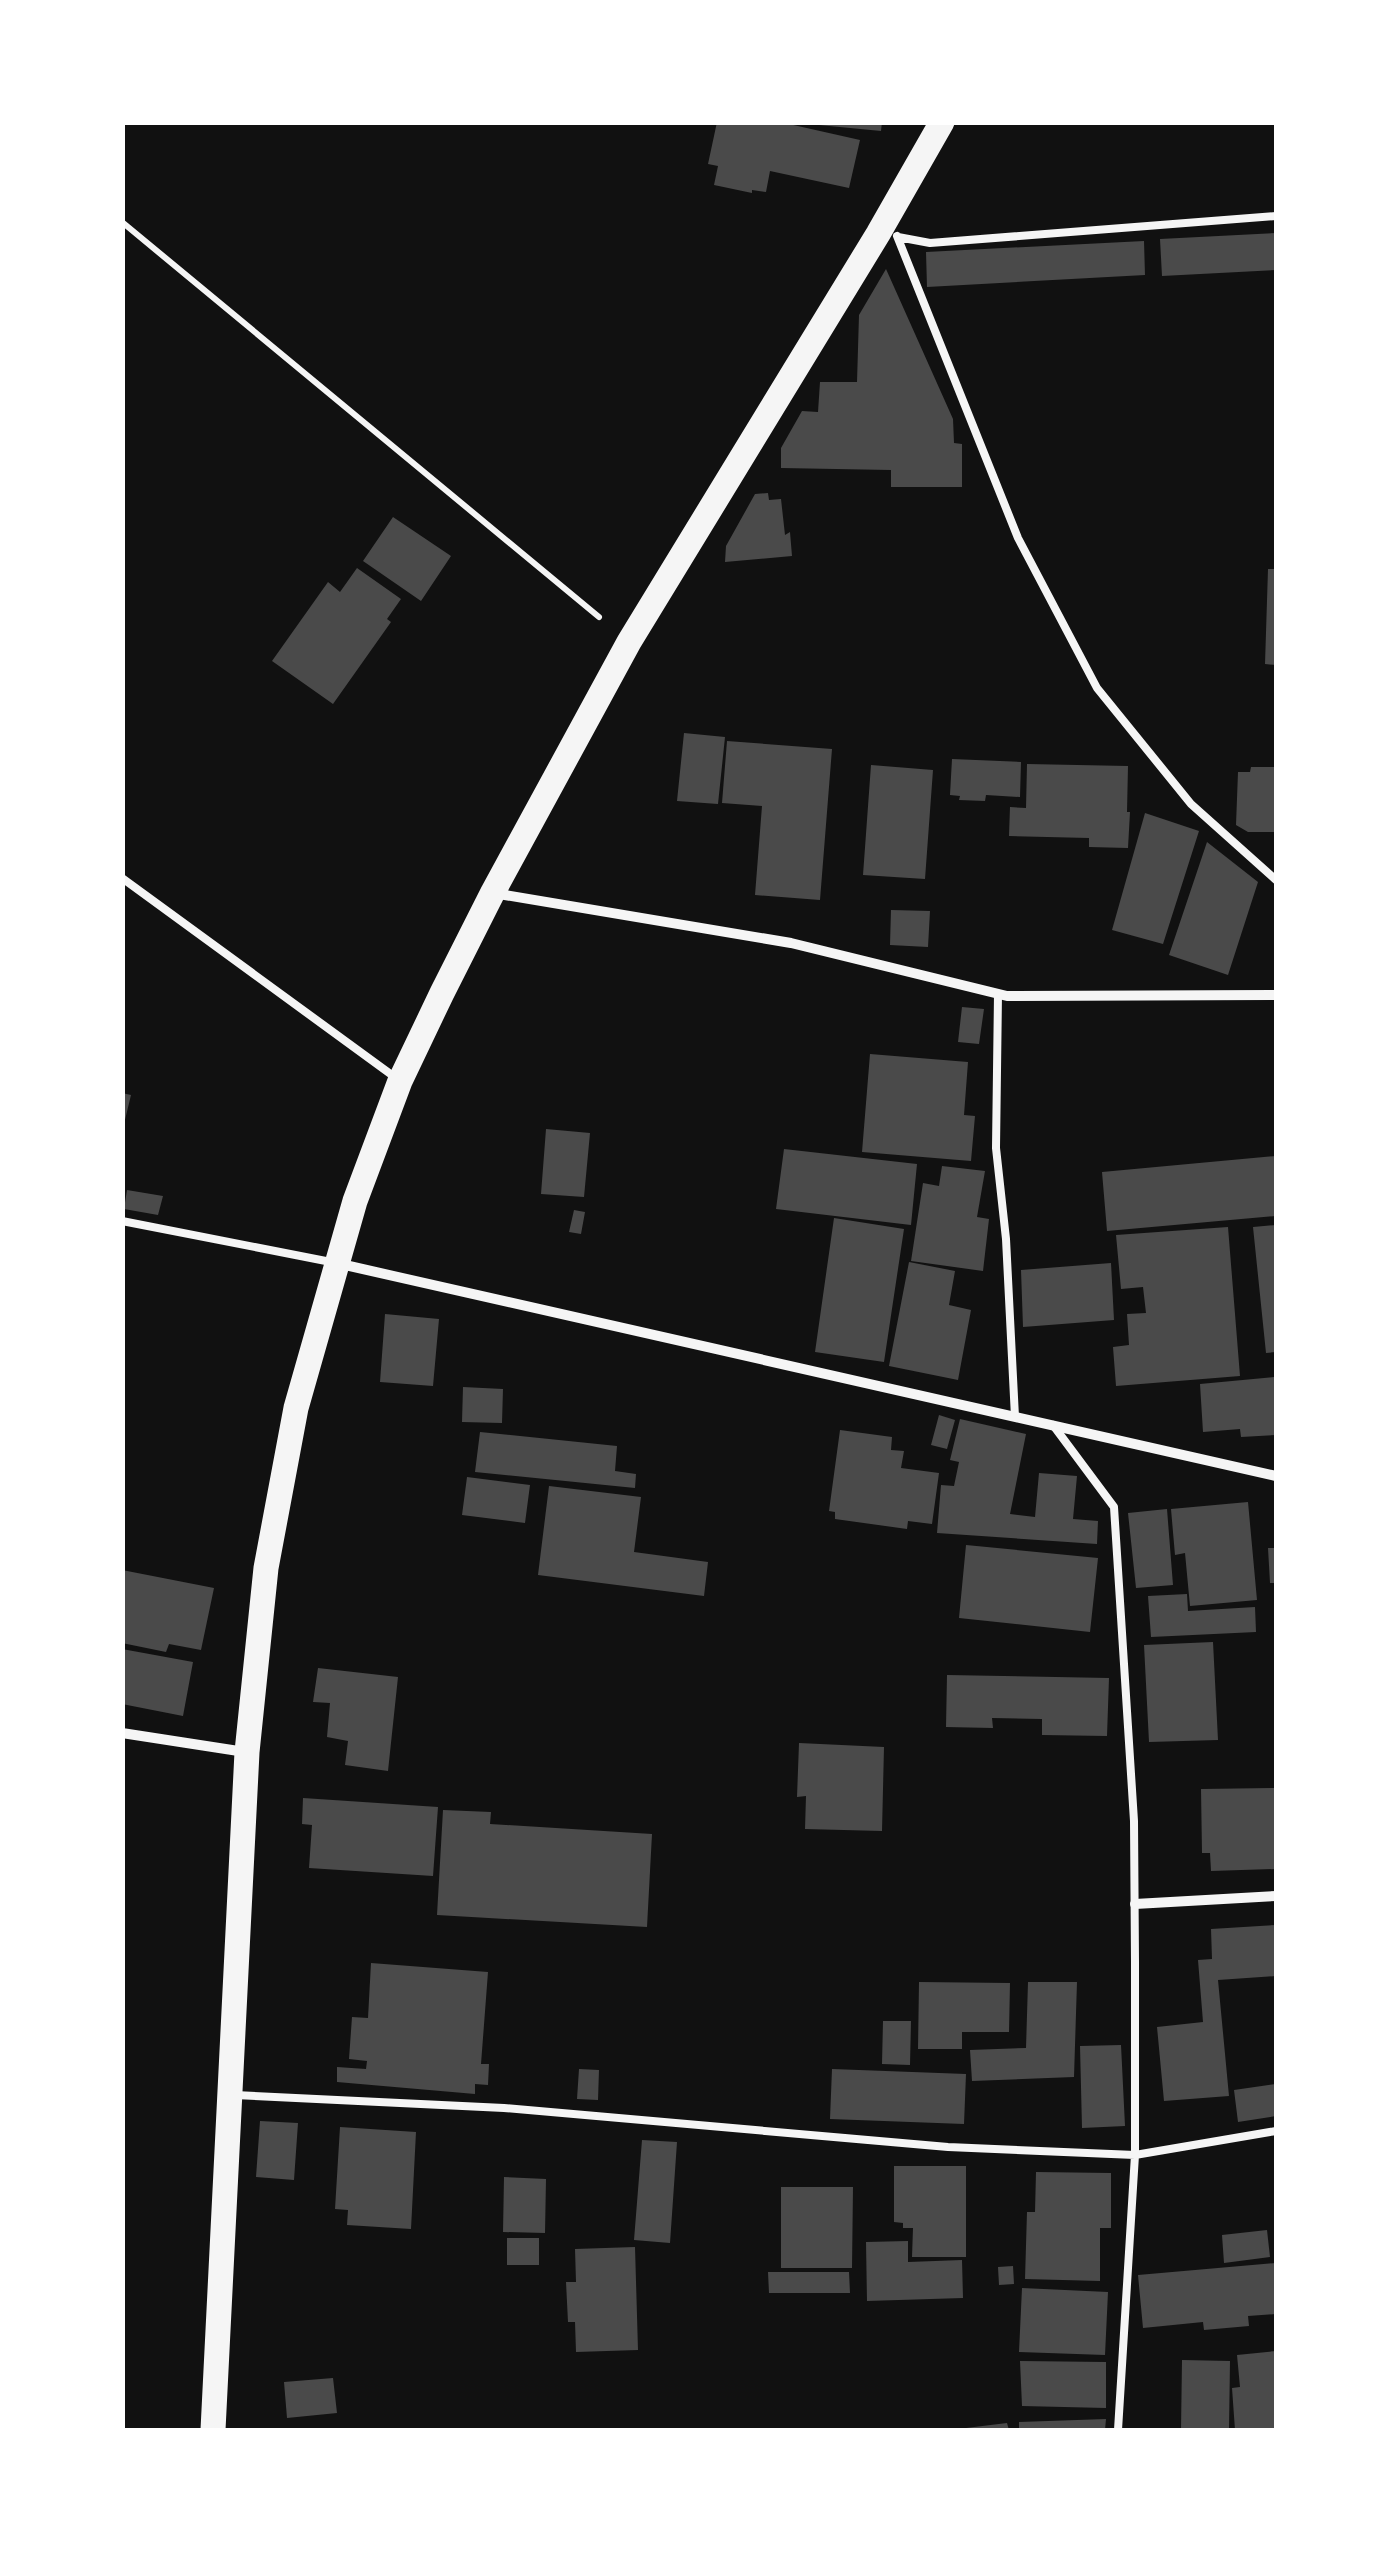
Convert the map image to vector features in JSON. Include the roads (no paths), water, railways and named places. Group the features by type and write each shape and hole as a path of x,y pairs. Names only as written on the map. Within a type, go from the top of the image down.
{"main road":[{"path":"212,2430 248,1752 266,1568 296,1408 336,1263 400,1081 493,892 628,642 887,235 942,122"}],"street":[{"path":"493,892 791,943 998,994 1276,995"},
{"path":"336,1263 1276,1476"},
{"path":"122,1733 248,1752"},
{"path":"1135,1904 1276,1896"}],"lane":[{"path":"887,235 930,243 1276,216"},
{"path":"887,235 1018,538 1096,688 1191,804 1276,880"},
{"path":"122,878 400,1081"},
{"path":"998,994 996,1148 1006,1239 1015,1417"},
{"path":"122,1221 336,1263"},
{"path":"1053,1425 1114,1507 1135,1904 1135,2155 1118,2430"},
{"path":"230,2095 504,2108 948,2147 1135,2155 1276,2131"}]}
